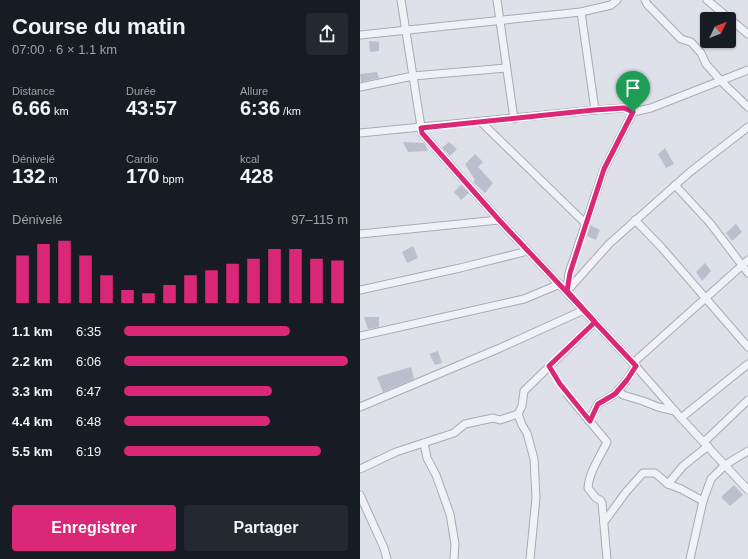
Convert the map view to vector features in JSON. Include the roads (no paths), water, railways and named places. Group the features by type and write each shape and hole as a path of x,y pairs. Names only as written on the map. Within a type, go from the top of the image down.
{"street":[{"path":"401,0 422,133 499,220 635,364 681,418 748,490"},
{"path":"497,0 514,119"},
{"path":"360,35 580,12 611,6 617,0"},
{"path":"645,0 646,4 681,39 691,42 701,53 706,64 748,107"},
{"path":"707,0 748,34"},
{"path":"580,12 594,110"},
{"path":"360,87 413,76 506,68"},
{"path":"360,133 594,110 624,108 633,112 651,108 748,70"},
{"path":"567,291 570,273 585,223 604,169 633,112"},
{"path":"481,122 585,223"},
{"path":"567,291 609,244 635,220 690,172 748,127"},
{"path":"675,185 710,223 748,273"},
{"path":"360,234 499,220"},
{"path":"635,220 662,248 748,347"},
{"path":"360,290 528,251"},
{"path":"590,421 598,404 615,394 627,380 635,364 748,260"},
{"path":"360,336 524,299 560,284"},
{"path":"360,407 500,348 584,310"},
{"path":"360,469 396,452 454,433 465,424 493,418 500,420 518,414 522,406 524,390 595,322"},
{"path":"681,418 748,364"},
{"path":"618,390 623,395 675,411"},
{"path":"567,394 607,442 591,472 588,482 588,488 602,503 607,559"},
{"path":"668,484 683,466 748,400"},
{"path":"518,414 527,433 534,459 536,498 530,559"},
{"path":"424,443 427,458 436,475 450,514 455,544 454,559"},
{"path":"690,559 703,501 711,479 725,465 748,451"},
{"path":"604,522 626,492 643,473 655,473 668,484 703,501"},
{"path":"360,495 384,548 386,559"}]}
